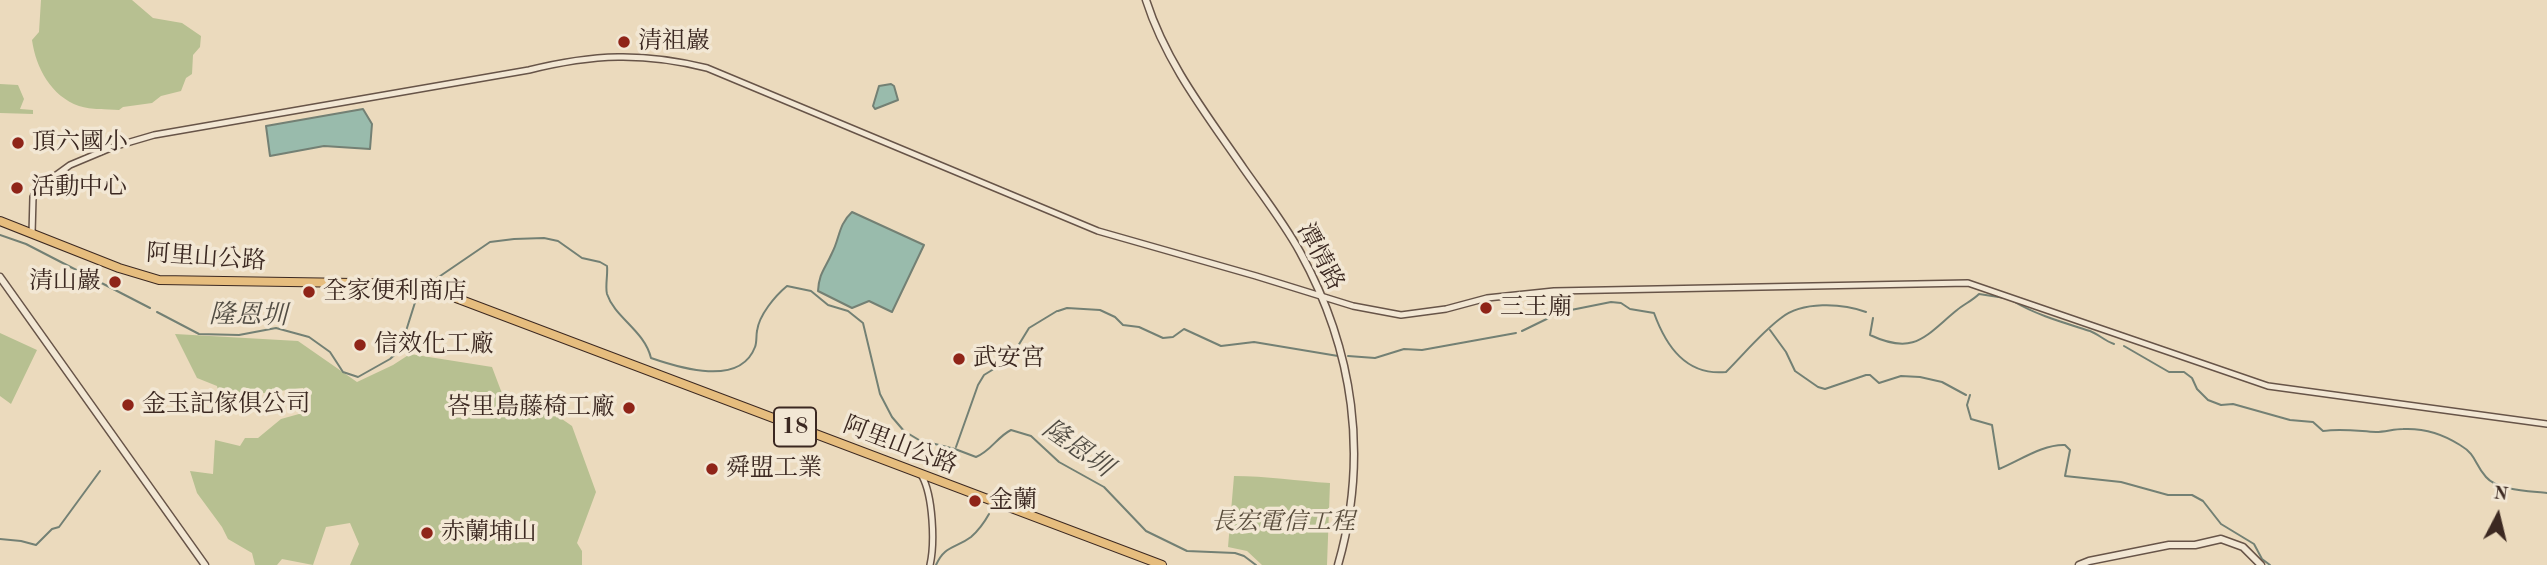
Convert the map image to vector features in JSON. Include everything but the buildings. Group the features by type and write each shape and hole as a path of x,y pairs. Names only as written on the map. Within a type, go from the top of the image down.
{"main road":[{"name":"阿里山公路","path":"0,221 119,268 159,280 423,285 1162,565"}],"street":[{"name":"潭情路","path":"1146,0 1154,25 1192,95 1300,251 1321,296 1343,358 1353,406 1354,452 1351,499 1338,565"},
{"path":"32,234 33,197 37,189 70,165 123,144 154,135 530,70 562,62 601,56 634,56 675,60 707,68 1098,231 1353,306 1401,315 1446,309 1487,298 1553,291 1968,284 2268,386 2547,424"},
{"path":"0,276 205,565"},
{"path":"922,476 927,485 929,500 933,553 930,565"},
{"path":"2079,565 2163,546 2195,545 2221,539 2243,547 2261,565"}],"green space":[{"path":"41,0 132,0 153,18 182,23 201,36 200,47 193,55 192,74 186,78 181,91 161,96 152,103 123,107 119,110 79,106 53,88 37,61 32,40 39,32"},
{"path":"0,84 18,85 24,99 20,109 33,110 33,114 0,113"},
{"path":"0,333 37,350 11,404 0,396"},
{"path":"175,334 298,341 357,382 410,354 492,367 506,404 546,408 572,426 596,492 577,543 582,551 582,565 350,565 359,544 350,523 326,527 313,565 282,559 277,565 255,565 252,553 228,539 197,493 190,471 213,474 215,440 240,446 245,438 258,438 281,419 299,414 307,400 303,388 240,396 222,410 217,386 197,378"},
{"name":"長宏電信工程","path":"1234,476 1330,483 1327,565 1262,565 1247,551 1228,547"}],"shaded area":[{"path":"891,84 898,100 875,109 873,106 879,86"},
{"path":"363,109 372,124 370,149 324,146 270,156 266,126"},
{"path":"852,212 924,245 892,312 869,301 852,308 818,291 821,275 842,227"}],"waterway":[{"name":"隆恩圳","path":"0,235 26,244 150,308"},
{"name":"隆恩圳","path":"427,285 490,242 544,238 558,241 582,258 607,266 607,294 616,310 642,340 651,358 708,371 723,371 736,367 747,359 755,347 758,325 764,312 787,286 811,291 828,305 848,311 863,323 880,394 892,417 904,431 919,440 976,457 1011,430 1031,436 1059,462 1104,487 1146,531 1187,551 1235,553 1256,565"},
{"name":"隆恩圳","path":"157,312 199,334 239,335 276,328 309,337 330,352 343,372 358,377 390,359 400,350 418,293 423,289"},
{"path":"1873,318 1870,335 1898,344 1909,343 1927,335 1979,294 2005,298"},
{"path":"2013,301 2041,315 2090,331 2114,344"},
{"path":"1522,331 1561,312 1611,302 1621,303 1630,309 1654,313 1665,337 1689,364 1712,372 1726,372 1766,330 1790,312 1822,305 1866,312"},
{"path":"1058,311 1067,308 1100,310 1115,317 1123,325 1139,327 1163,338 1173,337 1184,329 1221,346 1254,342 1338,356"},
{"path":"956,447 984,375 1010,359 1029,328 1057,311"},
{"path":"1770,330 1786,352 1795,371 1818,387 1825,389 1866,375 1879,383 1901,376 1920,377 1942,382 1966,395"},
{"path":"1348,356 1375,358 1404,349 1422,350 1516,333"},
{"path":"2124,346 2169,372 2184,372 2192,378 2197,389 2208,400 2221,405 2233,404 2290,420 2313,422 2323,431 2376,432 2410,429 2433,432 2466,449 2491,482 2515,490 2547,493"},
{"path":"1970,395 1967,405 1971,419 1992,425 1999,469 2040,450 2065,445 2070,450 2065,476 2121,482 2168,495 2192,495 2203,501 2221,524 2254,544 2262,559 2270,565"},
{"path":"0,539 36,545 52,529 59,527 100,471"},
{"path":"936,565 947,551 974,534 989,514"}],"place":[{"name":"清祖巖","path":"624,42"},
{"name":"頂六國小","path":"18,143"},
{"name":"活動中心","path":"17,188"},
{"name":"清山巖","path":"115,282"},
{"name":"全家便利商店","path":"309,292"},
{"name":"三王廟","path":"1486,308"},
{"name":"信效化工廠","path":"360,345"},
{"name":"武安宮","path":"959,359"},
{"name":"金玉記傢俱公司","path":"128,405"},
{"name":"峇里島藤椅工廠","path":"629,408"},
{"name":"舜盟工業","path":"712,469"},
{"name":"金蘭","path":"975,501"},
{"name":"赤蘭埔山","path":"427,533"}]}
